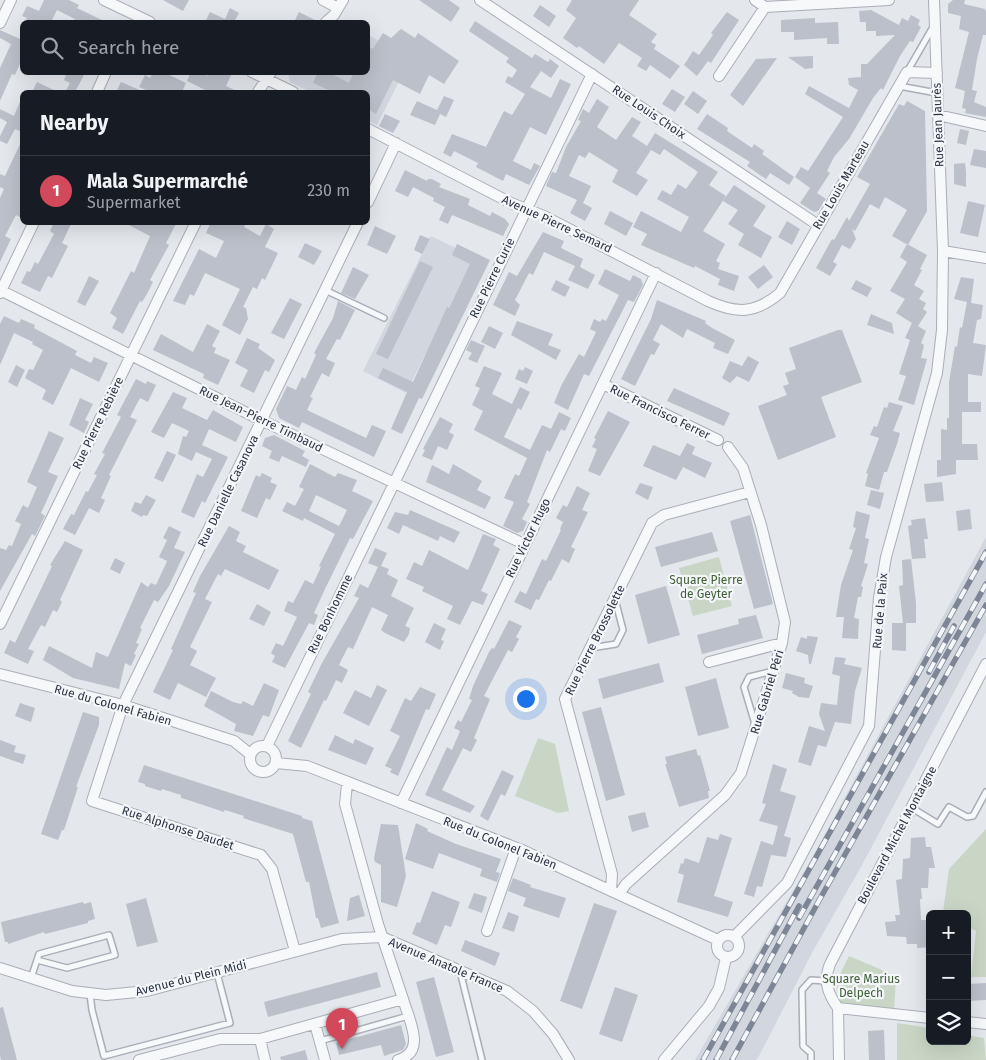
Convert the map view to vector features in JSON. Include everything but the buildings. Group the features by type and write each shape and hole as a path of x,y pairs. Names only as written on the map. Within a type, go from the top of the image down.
{"street":[{"path":"0,23 11,0"},
{"path":"104,0 132,19"},
{"path":"323,0 340,4 328,20"},
{"name":"Rue Louis Choix","path":"480,0 818,225"},
{"path":"755,0 765,7 889,0"},
{"name":"Rue Jean Jaurès","path":"934,0 942,251"},
{"path":"719,76 765,7"},
{"path":"908,72 936,73"},
{"name":"Rue Louis Marteau","path":"750,310 766,305 780,293 908,72"},
{"name":"Rue Pierre Curie","path":"393,482 592,74"},
{"path":"98,90 105,75"},
{"path":"259,90 268,76 290,90"},
{"path":"938,115 986,126"},
{"name":"Avenue Pierre Semard","path":"370,130 511,203 527,208 720,306 750,310"},
{"path":"370,198 396,143"},
{"path":"0,291 33,225"},
{"name":"Rue Pierre Rebière","path":"0,624 195,225"},
{"name":"Rue Danielle Casanova","path":"123,705 263,421 357,225"},
{"path":"942,251 986,258"},
{"name":"Rue de la Paix","path":"734,936 787,883 869,726 880,598 886,558 936,372 942,330 942,251"},
{"name":"Rue Victor Hugo","path":"401,803 656,273"},
{"name":"Rue Jean-Pierre Timbaud","path":"0,291 263,421 524,544"},
{"name":"Rue Francisco Ferrer","path":"603,384 718,440"},
{"name":"Rue Gabriel Péri","path":"615,892 725,795 741,773 782,643 785,622 761,525 743,468 728,447"},
{"name":"Rue Bonhomme","path":"267,746 393,482"},
{"name":"Rue Pierre Brossolette","path":"615,892 612,874 565,699 652,523 664,515 750,492"},
{"path":"708,662 782,643"},
{"name":"Boulevard Michel Montaigne","path":"826,981 830,964 986,664"},
{"name":"Rue du Colonel Fabien","path":"0,674 123,705 234,741 250,754 252,766 258,771 266,772 276,763 307,766 347,784 516,848 718,940"},
{"name":"Rue Alphonse Daudet","path":"123,705 92,801 261,855 272,869 295,951"},
{"path":"250,754 259,746 267,746 276,755 276,763"},
{"path":"347,784 345,804 382,938 408,1016 415,1044 413,1051 406,1058 398,1060"},
{"path":"487,931 516,848"},
{"path":"723,936 734,936 739,943 739,950 734,956 726,958 718,951 718,940 723,936"},
{"name":"Avenue du Plein Midi","path":"0,968 72,991 106,995 147,992 342,939 382,938"},
{"name":"Avenue Anatole France","path":"382,938 507,990 533,1011 553,1034 569,1060"},
{"path":"664,1060 709,1006 719,988 726,958"},
{"path":"826,981 830,997 838,1008 839,1060"},
{"path":"139,1060 220,1039 260,1039 403,1000"},
{"path":"838,1008 926,1018"},
{"path":"971,1022 986,1024"},
{"path":"315,1024 325,1060"},
{"path":"260,1039 265,1060"}],"lane":[{"path":"908,72 935,25"},
{"path":"899,86 937,93"},
{"path":"326,290 384,318"},
{"path":"591,648 616,644 623,630 615,599"},
{"path":"756,727 744,687 749,677 773,671"},
{"path":"912,808 938,824 949,807 967,817 973,816 986,792"},
{"path":"30,978 39,954 109,935 115,955 67,968 37,960"},
{"path":"460,970 482,1060"},
{"path":"90,993 92,1010 104,1056 230,1023 217,973"},
{"path":"811,1060 811,1053 803,1046 802,990 811,980 826,981"},
{"path":"320,1041 408,1016"}],"shaded area":[{"path":"370,36 411,58 377,125 370,121 370,90 307,90 290,82 288,75 370,75"},
{"path":"431,236 474,257 406,393 363,371"},
{"path":"986,537 986,632 862,865 813,951 759,1056 756,1060 695,1060 812,858"}],"green space":[{"name":"Square Pierre de Geyter","path":"719,557 732,606 693,616 679,568"},
{"path":"538,738 555,744 569,811 558,813 515,796"},
{"path":"986,829 986,977 971,977 976,931 971,928 971,910 943,910 949,869"},
{"name":"Square Marius Delpech","path":"849,956 896,976 894,1011 841,1004 836,982"},
{"path":"897,1023 926,1027 926,1045 971,1045 971,1036 984,1038 986,1060 897,1060"}],"railway":[{"path":"703,1060 986,552"},
{"path":"799,918 986,584"},
{"path":"732,1060 821,897 986,605"},
{"path":"929,672 954,626"},
{"path":"716,1060 799,906"}],"place":[{"name":"Mala Supermarché","path":"342,1049"}]}
